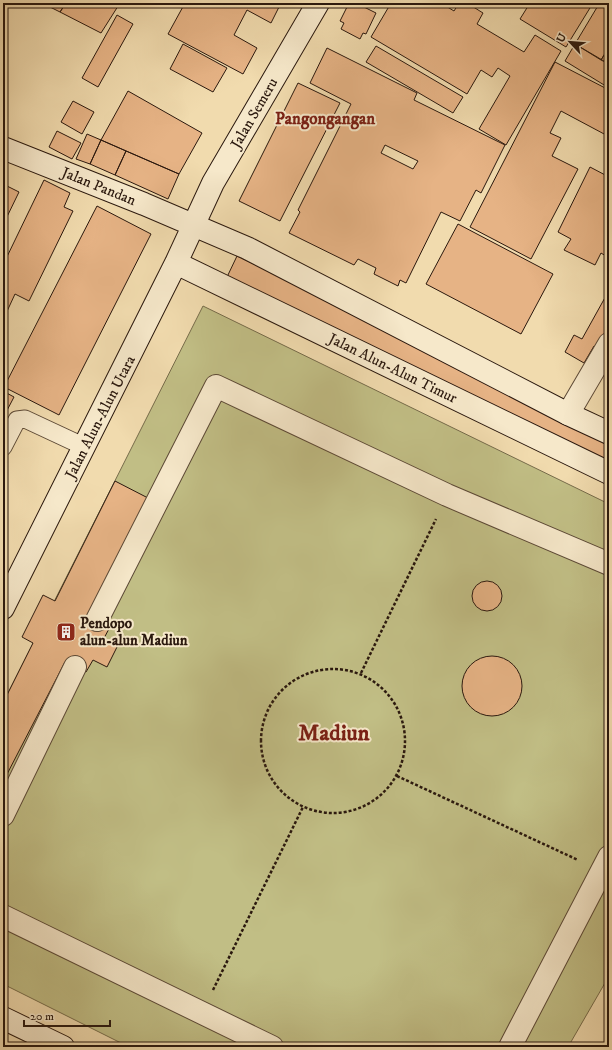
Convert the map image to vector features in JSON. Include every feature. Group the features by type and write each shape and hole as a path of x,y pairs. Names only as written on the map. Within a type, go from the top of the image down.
{"street":[{"name":"Jalan Semeru","path":"194,225 213,183 312,5"},
{"name":"Jalan Pandan","path":"3,148 194,225"},
{"name":"Jalan Alun-Alun Utara","path":"3,608 176,264 194,225"},
{"path":"194,225 247,248 568,414 609,433"},
{"name":"Jalan Alun-Alun Timur","path":"176,264 609,472"},
{"path":"568,414 609,344"},
{"path":"97,620 216,386 447,495 609,564"},
{"path":"3,815 75,667"},
{"path":"510,1047 605,864"},
{"path":"3,916 272,1047"},
{"path":"3,1018 63,1047"}],"lane":[{"path":"3,447 17,420 25,419 85,446"}],"path":[{"path":"362,673 447,495"},
{"path":"327,668 339,668 362,673 376,682 389,694 399,709 404,725 406,743 404,760 397,776 386,791 372,802 356,810 338,814 320,813 303,808 288,798 276,786 267,771 262,755 261,737 264,720 271,704 281,690 295,679 310,672 327,668"},
{"path":"397,776 605,864"},
{"path":"201,1013 303,808"}],"shaded area":[{"path":"203,306 609,504 609,976 568,1047 129,1047 3,984 3,703"}],"building":[{"path":"42,3 66,3 60,12"},
{"path":"66,3 120,3 101,33 60,12"},
{"path":"185,3 281,3 271,23 247,10 234,35 257,48 243,74 168,34"},
{"path":"349,3 356,3 376,13 366,34 363,33 360,39 341,29 344,23 340,21"},
{"path":"391,3 441,3 454,11 459,3 467,3 483,13 477,24 524,52 535,35 561,51 506,145 479,129 510,76 498,68 492,77 481,70 467,94 371,37"},
{"path":"530,3 593,3 566,47 520,19"},
{"path":"609,3 609,10 599,4"},
{"path":"599,4 609,10 609,47 601,60 575,44"},
{"path":"117,15 133,24 98,87 82,78"},
{"path":"183,44 227,68 213,92 170,69"},
{"path":"575,44 609,64 609,88 565,61"},
{"path":"376,46 463,97 453,113 366,62"},
{"path":"609,47 609,64 601,60"},
{"path":"327,48 417,93 414,100 505,145 481,193 476,190 460,221 441,212 406,283 400,280 398,286 374,274 376,268 358,259 354,265 289,233 300,212 298,210 351,104 310,83","holes":["385,145 418,161 413,169 381,153"]},
{"path":"555,62 609,90 609,129 606,135 561,111 550,133 561,138 552,156 578,169 531,259 470,227"},
{"path":"298,83 340,103 280,221 239,201"},
{"path":"128,91 202,133 179,174 101,140"},
{"path":"73,101 94,112 82,134 61,122"},
{"path":"57,131 81,143 72,159 49,147"},
{"path":"87,134 101,140 90,164 76,159"},
{"path":"101,140 126,151 115,175 90,164"},
{"path":"126,151 179,174 168,199 115,175"},
{"path":"590,167 609,177 609,258 601,253 595,265 564,250 571,239 558,232"},
{"path":"44,180 70,193 64,207 73,211 29,301 15,294 3,320 3,265"},
{"path":"3,184 19,192 3,225"},
{"path":"97,206 151,234 59,415 4,387"},
{"path":"458,224 553,274 521,334 426,284"},
{"path":"237,256 609,436 609,462 227,277"},
{"path":"607,294 609,295 609,331 599,349 594,346 584,363 565,352 574,335 582,339"},
{"path":"609,358 609,377 601,373"},
{"path":"3,391 14,397 3,418"},
{"name":"Pendopo alun-alun Madiun","path":"115,481 148,498 97,620 110,627 103,640 117,647 107,667 93,660 86,672 65,662 3,780 3,703 33,643 22,637 43,595 55,601"},
{"path":"487,581 497,586 502,596 497,606 487,611 477,606 472,596 477,586"},
{"path":"492,656 509,661 517,669 522,686 517,703 509,711 492,716 475,711 467,703 462,686 467,669 475,661"}],"place":[{"name":"Pendopo alun-alun Madiun","path":"66,632"}],"district":[{"name":"Pangongangan","path":"325,118"},
{"name":"Madiun","path":"334,732"}]}
